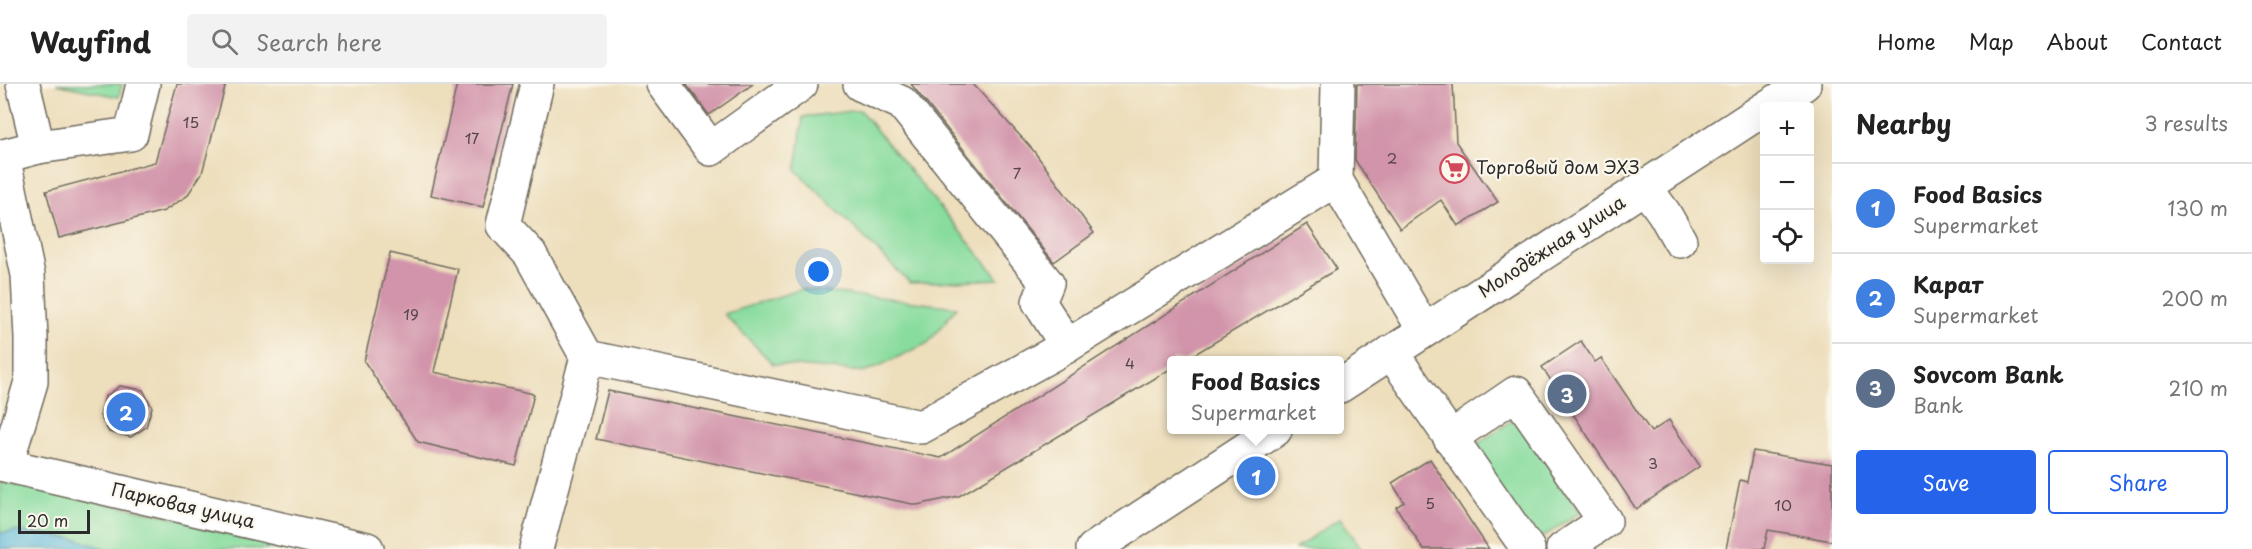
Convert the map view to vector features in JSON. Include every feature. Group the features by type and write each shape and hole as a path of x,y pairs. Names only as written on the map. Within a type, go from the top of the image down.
{"street":[{"path":"23,84 38,147"},
{"path":"3,464 31,382 31,329 28,275 1,157 38,147 131,134 143,84"},
{"path":"536,549 587,357 530,254 503,225 537,84"},
{"path":"663,84 711,149 801,84"},
{"path":"860,84 902,103 1047,283 1039,302 1067,346"},
{"path":"1338,84 1336,180 1424,330"},
{"path":"1775,102 1804,84"},
{"name":"Молодёжная улица","path":"1344,383 1760,112"},
{"path":"587,357 921,427 1067,346 1336,180"},
{"path":"1645,187 1664,213 1680,241"},
{"path":"1390,352 1528,549"},
{"path":"1450,438 1516,393 1605,521 1563,549"},
{"path":"1093,549 1126,540 1268,434"},
{"name":"Парковая улица","path":"3,464 367,549"}],"green space":[{"path":"56,84 122,84 119,97"},
{"path":"860,110 999,279 910,283 796,170 803,117"},
{"path":"802,289 957,307 928,343 866,372 773,364 724,314"},
{"path":"1516,418 1580,512 1534,543 1470,449"},
{"path":"0,481 325,549 107,549 55,535 27,532 0,533"},
{"path":"1340,518 1362,549 1295,549"}],"water":[{"path":"16,531 77,539 107,549 0,549 0,533"}],"building":[{"path":"177,84 226,84 202,173 187,196 164,211 59,238 46,191 155,162"},
{"path":"457,84 513,84 483,207 431,195"},
{"path":"686,84 753,84 709,115"},
{"path":"911,84 973,84 1033,150 1094,233 1054,262"},
{"path":"1357,84 1453,84 1456,142 1498,202 1458,226 1441,200 1400,229 1355,160"},
{"path":"1307,224 1337,269 1192,356 1167,356 1167,371 959,496 917,505 596,439 608,391 941,458"},
{"path":"390,253 458,269 434,372 534,394 516,466 418,442 364,361"},
{"path":"1581,341 1595,362 1601,358 1651,432 1669,420 1700,466 1636,509 1542,367"},
{"path":"120,386 143,390 152,407 146,427 131,437 109,432 100,416 105,397"},
{"path":"1753,451 1832,464 1832,541 1768,530 1764,549 1726,549 1740,480 1747,482"},
{"path":"1430,459 1489,549 1423,549 1396,507 1404,502 1392,483"}],"place":[{"name":"Торговый дом ЭХЗ","path":"1455,168"},
{"name":"Sovcom Bank","path":"1567,394"},
{"name":"Карат","path":"126,412"},
{"name":"Food Basics","path":"1256,476"}]}
